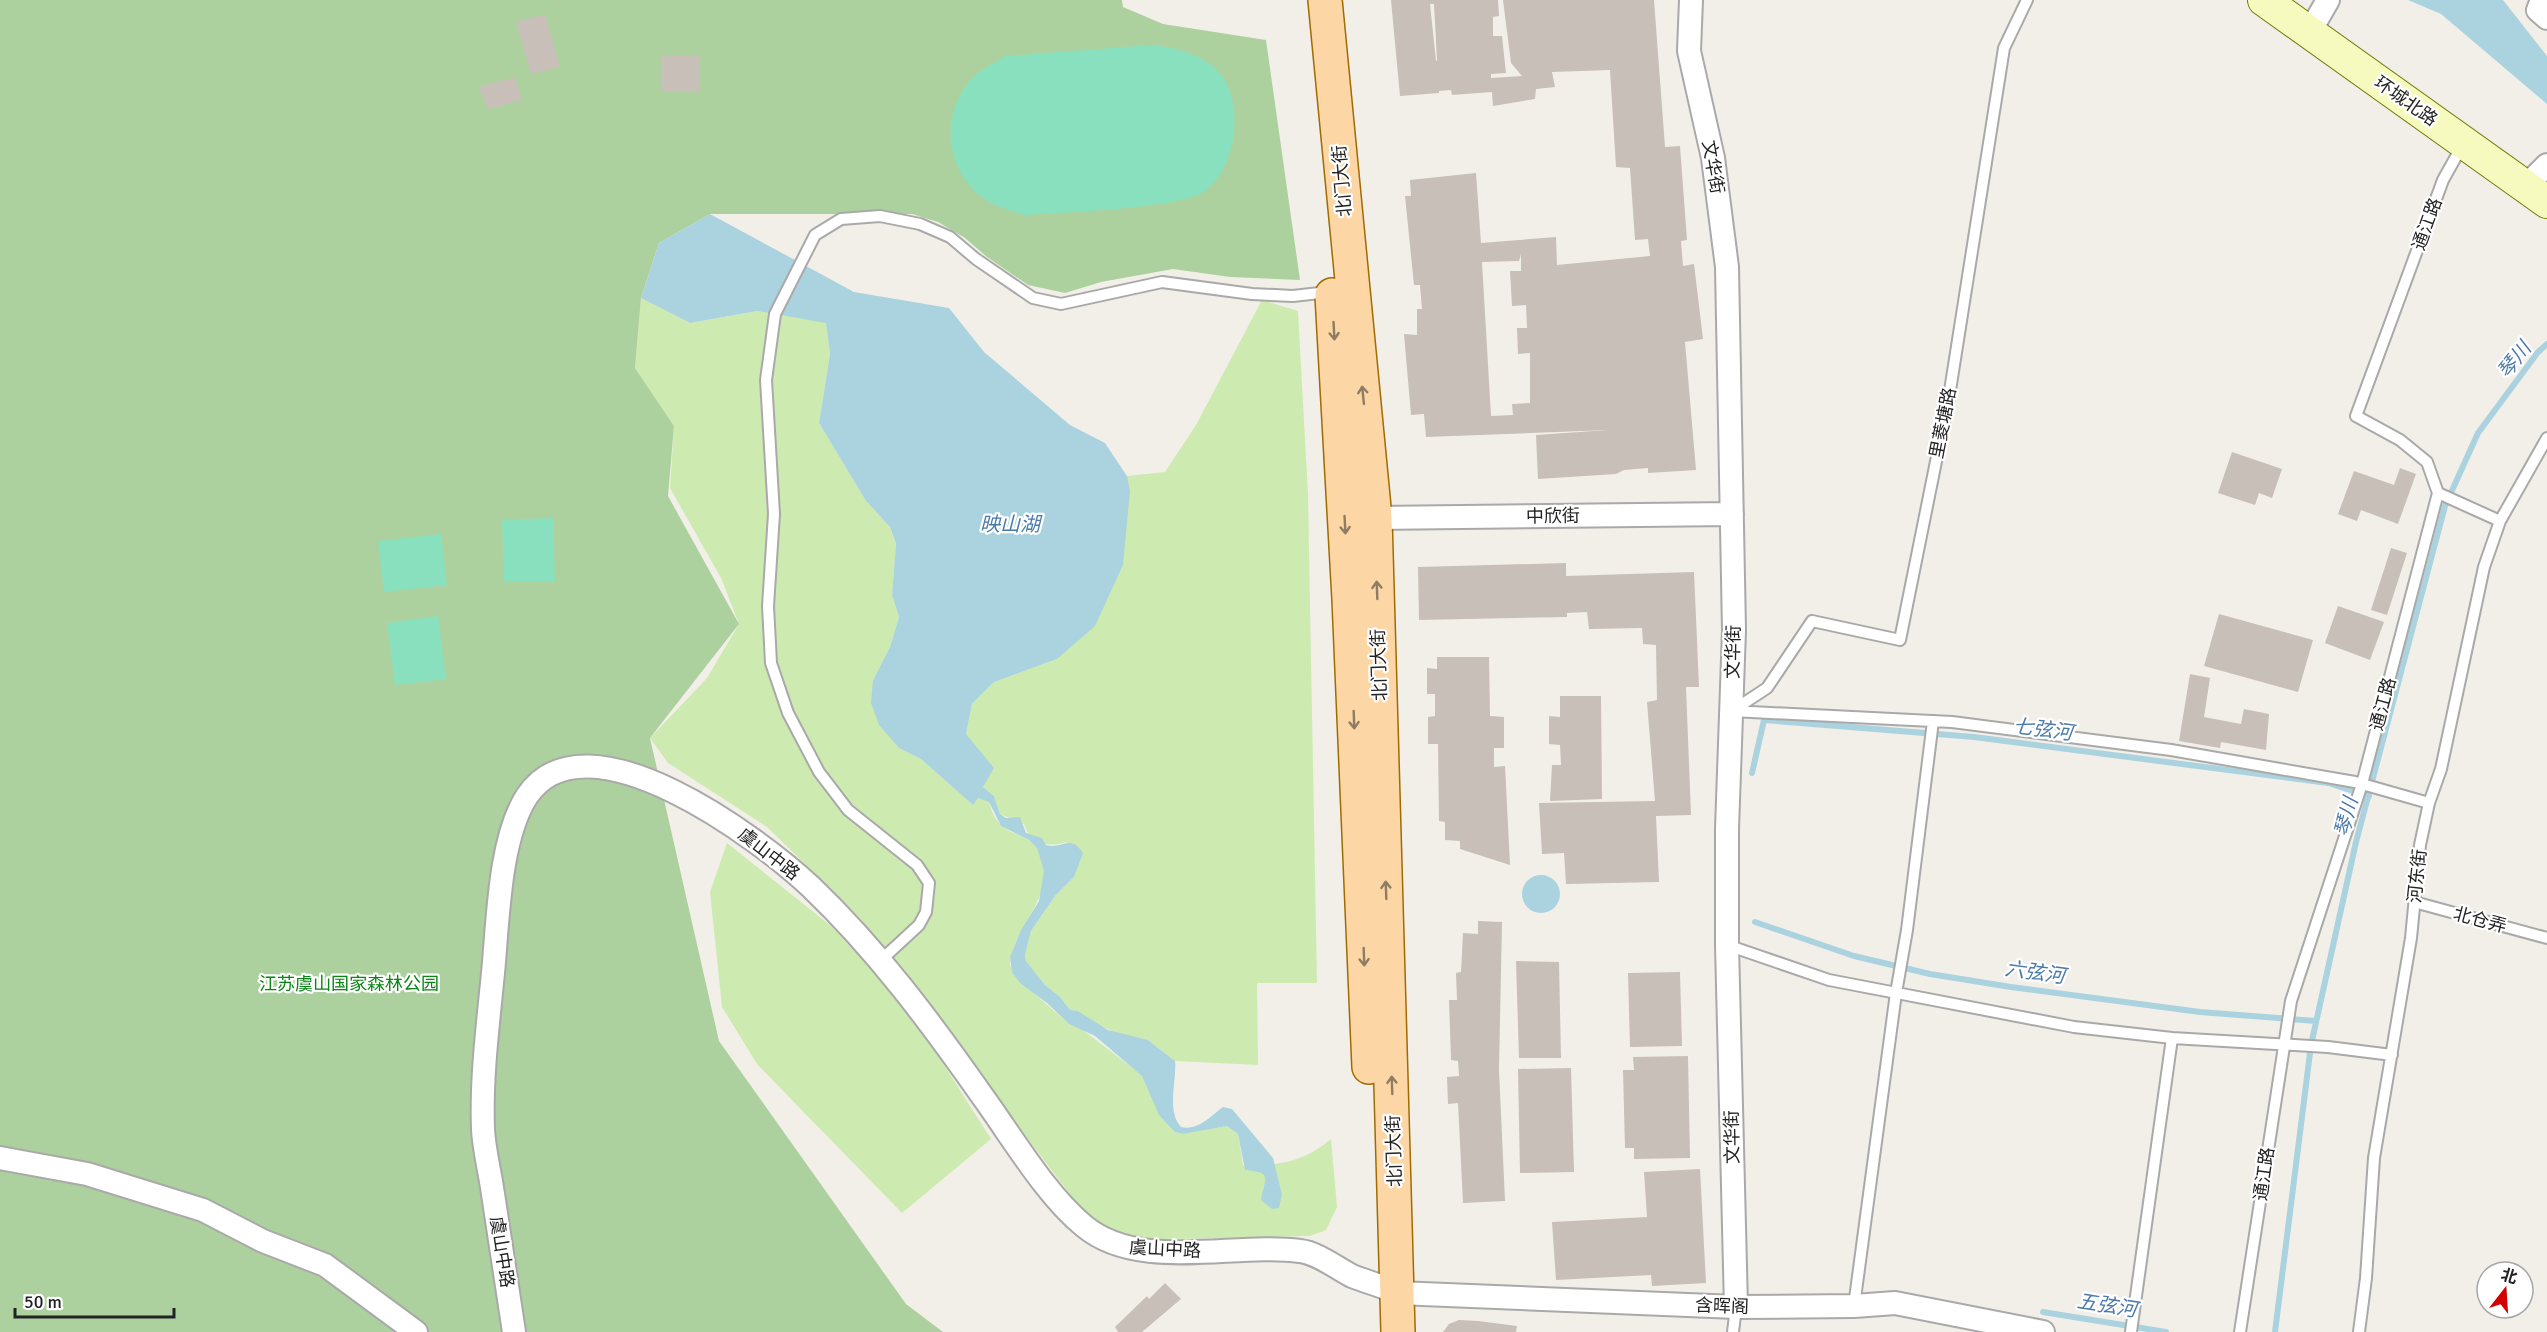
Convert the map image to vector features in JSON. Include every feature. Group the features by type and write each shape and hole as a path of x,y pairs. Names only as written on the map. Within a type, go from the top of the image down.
{"main road":[{"name":"北门大街","path":"1309,0 1332,292 1388,1288 1398,1332"},
{"name":"北门大街","path":"1325,0 1375,518 1388,1288 1377,1332"},
{"name":"环城北路","path":"2264,0 2318,19"},
{"name":"环城北路","path":"2284,0 2318,19 2468,136 2544,182"}],"street":[{"name":"文华街","path":"1691,0 1689,51 1713,158 1727,267 1734,630 1727,829 1727,945 1736,1306"},
{"path":"2542,0 2538,10 2547,18"},
{"name":"中欣街","path":"1375,518 1732,514"},
{"name":"虞山中路","path":"514,1332 483,1129 488,1030 504,866 517,818 528,795 542,781 564,770 591,765 613,768 675,791 741,831 811,887 916,1001 1044,1183 1084,1226 1115,1246 1165,1251 1304,1251 1357,1278 1388,1288"},
{"path":"0,1158 87,1174 203,1210 263,1241 325,1265 416,1332"},
{"name":"含晖阁","path":"1388,1288 1736,1306 1854,1306 1895,1303 2043,1332"}],"lane":[{"name":"里菱塘路","path":"1731,711 1767,688 1812,621 1900,640 1949,397 2004,48 2027,0"},
{"name":"通江路","path":"2240,1332 2291,1001 2362,784 2438,493 2427,462 2400,440 2356,416 2443,180 2468,136"},
{"path":"880,961 919,925 926,912 929,883 918,865 848,810 819,772 788,713 771,663 768,606 774,514 766,380 775,314 815,235 841,219 880,216 920,224 950,237 976,259 1033,298 1061,304 1161,282 1252,294 1293,296 1332,292"},
{"name":"河东街","path":"2359,1332 2366,1278 2374,1158 2411,938 2420,845 2429,803 2441,769 2484,567 2500,521 2547,438"},
{"path":"2438,493 2500,521"},
{"path":"1731,711 1933,722 2171,750 2362,784 2429,803"},
{"path":"1854,1306 1896,993 1904,950 1933,722"},
{"name":"北仓弄","path":"2414,902 2547,938"},
{"path":"1727,945 1829,980 2074,1027 2172,1038 2328,1047 2392,1055"},
{"path":"2132,1327 2172,1038"},
{"path":"1733,1332 1736,1306"}],"green space":[{"name":"江苏虞山国家森林公园","path":"0,0 1122,0 1123,7 1163,24 1266,40 1300,280 1230,277 1173,269 1101,282 1065,293 1028,285 987,257 965,238 938,222 912,214 710,214 659,243 641,298 635,368 674,426 668,496 739,624 650,738 719,1041 906,1304 943,1332 0,1332"},
{"path":"1152,45 1191,54 1206,61 1218,71 1227,84 1235,117 1233,139 1224,168 1205,191 1192,197 1147,206 1026,215 990,202 979,195 968,183 954,156 951,126 959,97 968,83 981,71 1006,56"},
{"path":"641,298 690,323 757,311 826,322 830,354 819,423 866,501 890,527 896,545 892,595 899,617 890,647 873,680 899,748 921,759 973,805 978,797 989,802 999,822 1011,832 1031,842 1037,848 1044,863 1045,878 1041,893 1019,936 1010,965 1035,994 1069,1024 1083,1030 1143,1076 1154,1101 1175,1132 1183,1134 1227,1126 1238,1134 1243,1165 1264,1173 1266,1179 1263,1190 1282,1194 1274,1164 1304,1156 1331,1139 1337,1207 1326,1230 1310,1236 1131,1240 1114,1237 1087,1217 862,920 767,827 668,763 650,738 707,678 739,624 721,578 670,488 674,426 635,368"},
{"path":"1262,300 1298,311 1308,494 1317,983 1257,983 1258,1065 1175,1061 1148,1040 1119,1034 1099,1025 1078,1011 1070,1010 1060,997 1045,985 1026,961 1025,955 1031,931 1055,896 1074,877 1067,842 1054,845 1041,843 1031,836 1024,824 1000,814 994,796 983,787 966,734 972,704 994,682 1057,659 1108,595 1123,565 1127,476 1165,472 1196,425"},
{"path":"553,518 555,582 504,582 502,520"},
{"path":"441,534 447,585 384,592 378,541"},
{"path":"438,616 446,679 395,685 387,623"},
{"path":"727,843 831,926 906,1005 991,1139 902,1213 757,1064 722,1007 710,892"}],"water":[{"path":"2408,0 2503,0 2547,56 2547,104 2441,14"},
{"name":"映山湖","path":"710,214 854,292 949,308 984,352 1070,425 1105,443 1127,476 1130,491 1123,565 1095,626 1057,659 994,682 972,704 966,734 994,768 983,787 994,796 1000,814 1006,818 1020,817 1026,833 1042,838 1046,845 1057,846 1070,843 1083,853 1074,877 1055,896 1031,931 1025,955 1026,961 1045,985 1060,997 1070,1010 1078,1011 1108,1030 1148,1040 1175,1061 1173,1104 1181,1127 1199,1125 1223,1107 1232,1109 1273,1158 1282,1194 1279,1208 1272,1209 1261,1200 1265,1177 1263,1174 1245,1170 1238,1134 1227,1126 1183,1134 1175,1132 1159,1115 1142,1076 1095,1036 1069,1024 1047,1003 1020,983 1012,972 1010,957 1021,930 1039,901 1044,871 1037,848 1029,840 1001,826 989,802 978,798 973,805 921,759 899,748 879,725 871,703 873,680 890,647 899,617 892,595 896,544 890,527 866,501 819,423 830,354 826,323 757,311 690,323 641,298 659,243"},
{"path":"1541,875 1554,881 1560,894 1554,907 1541,913 1528,907 1522,894 1528,881"}],"building":[{"path":"1391,0 1498,0 1499,16 1493,17 1493,36 1502,36 1506,73 1491,74 1491,78 1522,76 1511,63 1503,0 1654,0 1665,147 1680,146 1687,240 1681,241 1683,266 1694,264 1703,339 1685,342 1696,470 1648,473 1648,468 1624,470 1616,474 1538,479 1536,435 1608,430 1426,437 1424,414 1411,415 1404,334 1417,335 1417,309 1422,309 1420,285 1414,285 1405,196 1411,196 1410,180 1476,173 1481,243 1556,237 1557,265 1650,256 1648,239 1635,240 1630,168 1616,167 1610,70 1552,72 1555,87 1536,89 1535,99 1493,106 1492,92 1452,95 1451,90 1400,96","holes":["1430,4 1434,4 1436,61","1521,254 1521,271 1510,271 1512,306 1526,305 1527,328 1517,328 1518,354 1530,353 1530,403 1512,404 1513,415 1491,416 1482,262 1519,261"]},
{"path":"545,14 560,67 531,74 516,22"},
{"path":"662,55 699,55 699,92 661,92"},
{"path":"515,77 522,100 488,109 479,87"},
{"path":"2232,452 2282,469 2272,498 2259,493 2255,505 2218,493"},
{"path":"2400,468 2416,474 2398,524 2361,510 2357,521 2338,514 2354,471 2394,485"},
{"path":"2391,548 2407,553 2387,615 2371,610"},
{"path":"1566,563 1566,576 1694,572 1699,687 1686,687 1691,815 1656,816 1659,882 1566,884 1564,853 1542,854 1539,803 1655,801 1647,702 1657,700 1656,645 1643,644 1642,628 1589,629 1587,612 1567,613 1567,617 1419,620 1418,567"},
{"path":"2338,606 2384,622 2370,660 2325,643"},
{"path":"2219,614 2313,640 2298,692 2204,666"},
{"path":"1437,657 1489,657 1490,716 1504,717 1504,748 1494,748 1494,767 1505,766 1510,865 1460,849 1460,841 1445,840 1445,822 1439,821 1438,744 1428,744 1428,717 1435,716 1435,694 1427,694 1427,668 1437,669"},
{"path":"2190,674 2210,678 2204,717 2241,724 2244,709 2269,714 2266,750 2221,742 2220,748 2179,741"},
{"path":"1560,696 1601,696 1602,799 1550,801 1552,765 1561,765 1560,745 1549,744 1549,716 1560,717"},
{"path":"1478,921 1502,922 1499,1070 1505,1201 1463,1203 1458,1103 1448,1104 1447,1077 1459,1076 1458,1061 1451,1060 1449,1000 1457,1000 1456,973 1461,972 1463,933 1478,934"},
{"path":"1516,961 1559,962 1561,1058 1519,1058"},
{"path":"1680,972 1682,1046 1630,1047 1628,973"},
{"path":"1688,1056 1690,1158 1634,1159 1634,1148 1625,1148 1623,1070 1634,1070 1633,1057"},
{"path":"1571,1068 1574,1172 1520,1173 1518,1069"},
{"path":"1700,1169 1706,1283 1652,1286 1651,1275 1556,1280 1552,1222 1647,1217 1644,1172"},
{"path":"1165,1283 1181,1299 1142,1332 1118,1332 1115,1327 1147,1296 1149,1299"},
{"path":"1459,1320 1517,1326 1516,1332 1443,1332 1449,1324"}],"waterway":[{"name":"琴川","path":"2275,1332 2311,1045 2356,842 2445,506 2478,433 2538,352 2547,344"},
{"name":"七弦河","path":"1752,773 1764,720 1974,737 2328,783 2369,796"},
{"name":"六弦河","path":"1755,922 1854,956 1930,974 2200,1012 2316,1021"},
{"name":"五弦河","path":"2043,1312 2166,1332"}]}
